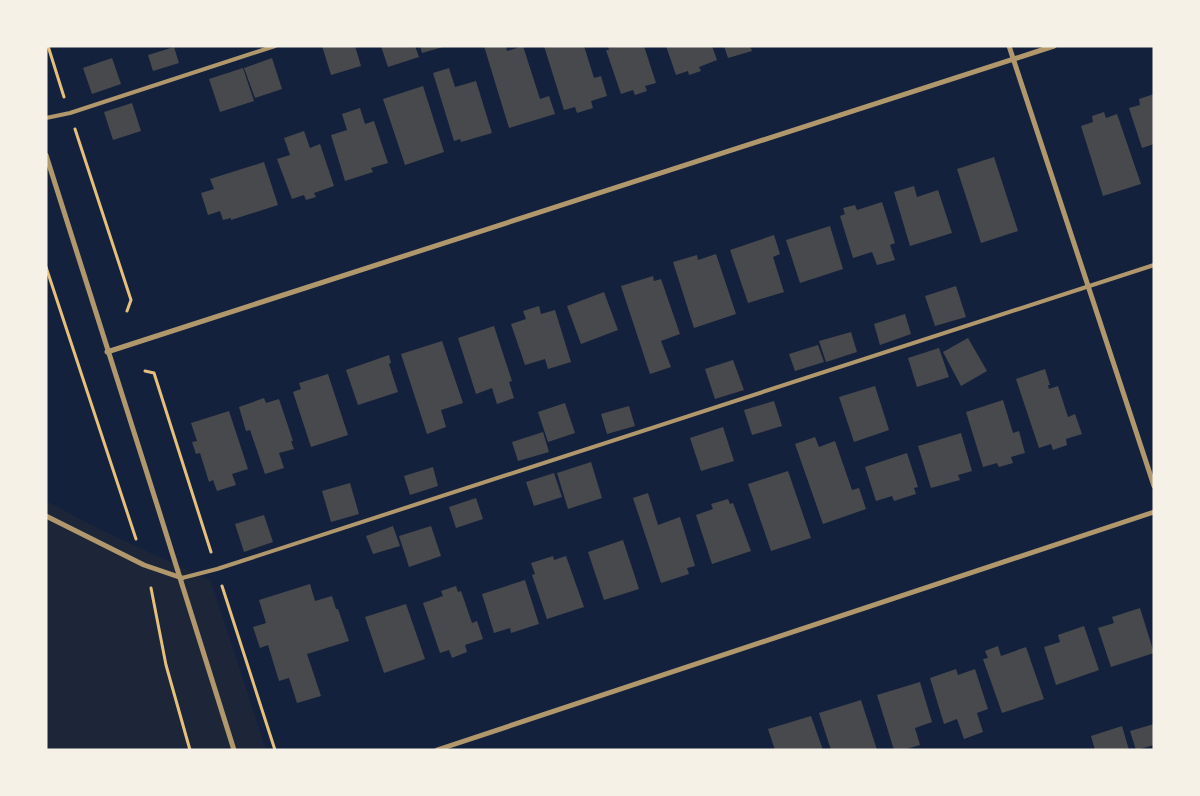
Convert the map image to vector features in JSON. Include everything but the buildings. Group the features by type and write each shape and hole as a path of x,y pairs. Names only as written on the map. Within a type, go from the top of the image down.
{"street":[{"path":"1009,46 1154,486"},
{"path":"107,352 1054,46"},
{"path":"46,155 107,352 182,578 234,750"},
{"path":"437,750 1154,512"},
{"path":"46,516 144,566 182,578"}],"lane":[{"path":"46,118 70,113 275,46"},
{"path":"182,578 226,566 1154,265"}],"path":[{"path":"48,46 131,300 127,311"},
{"path":"46,267 130,520"},
{"path":"153,597 166,665 190,750"}],"shaded area":[{"path":"46,501 99,529 211,581 266,750 46,750"}]}
